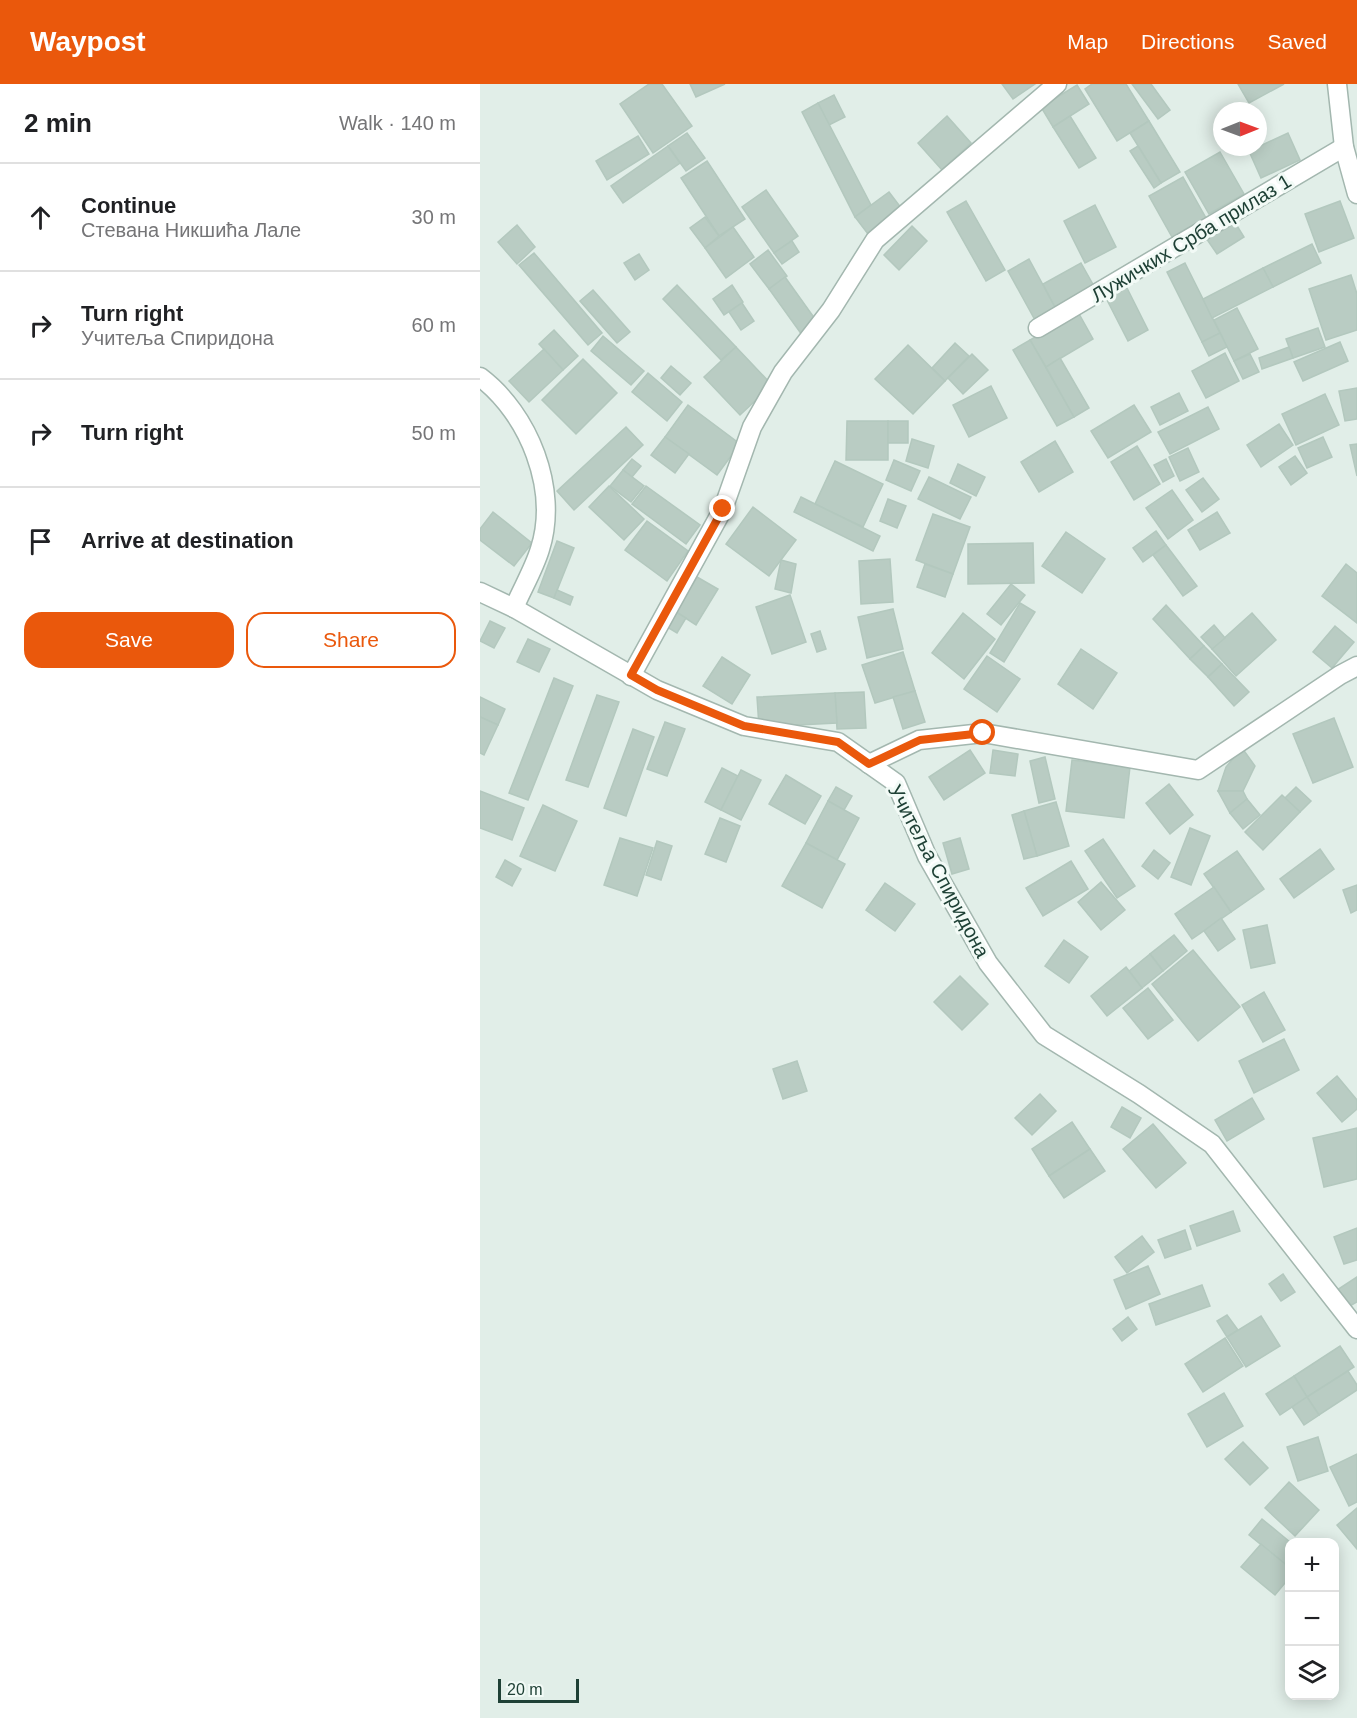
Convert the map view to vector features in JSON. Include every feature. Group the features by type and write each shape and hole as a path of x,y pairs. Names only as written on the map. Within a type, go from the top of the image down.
{"street":[{"path":"631,675 723,509 752,427 783,372 831,310 875,240 1057,84"},
{"path":"1337,84 1344,147 1357,194"},
{"name":"Лужичких Срба прилаз 1","path":"1038,328 1344,147"},
{"path":"480,377 500,396 522,427 537,459 543,480 545,518 540,550 514,608"},
{"name":"Учитеља Спиридона","path":"480,592 514,608 657,690 744,726 838,742 896,783 927,856 988,963 1044,1035 1139,1094 1212,1144 1357,1329"},
{"path":"869,764 920,740 983,733 1198,770 1357,666"}],"building":[{"path":"649,84 662,84 692,126 653,153 620,104"},
{"path":"690,84 725,84 696,97"},
{"path":"1002,84 1035,84 1013,99"},
{"path":"1092,84 1126,84 1149,121 1117,141 1085,89"},
{"path":"1132,84 1151,84 1170,110 1158,119"},
{"path":"1238,84 1284,84 1251,102 1248,102"},
{"path":"1077,85 1089,104 1053,127 1041,107"},
{"path":"834,95 845,117 829,125 818,103"},
{"path":"818,103 871,205 855,217 802,112"},
{"path":"947,116 971,143 942,170 918,143"},
{"path":"1070,116 1096,158 1079,168 1053,127"},
{"path":"1149,121 1180,172 1161,183 1130,133"},
{"path":"687,133 705,158 686,171 668,146"},
{"path":"1288,133 1300,160 1261,178 1251,156 1267,156 1267,143"},
{"path":"638,136 649,154 607,180 596,161"},
{"path":"668,146 680,163 623,203 611,186"},
{"path":"1138,146 1161,183 1154,188 1130,151"},
{"path":"1213,156 1222,156 1244,194 1209,214 1185,172"},
{"path":"707,161 745,219 719,236 681,178"},
{"path":"1183,177 1206,218 1172,237 1149,196"},
{"path":"766,190 798,236 774,253 742,207"},
{"path":"889,192 902,209 868,234 855,217"},
{"path":"966,201 1005,270 986,281 947,212"},
{"path":"1340,201 1354,238 1319,252 1305,214"},
{"path":"1095,205 1116,247 1085,263 1064,221"},
{"path":"705,217 719,236 705,248 690,228"},
{"path":"1234,221 1244,237 1217,254 1206,238"},
{"path":"517,225 535,247 517,264 498,242"},
{"path":"912,226 927,241 899,270 884,255"},
{"path":"733,227 754,257 726,278 705,248"},
{"path":"792,241 799,252 782,264 774,253"},
{"path":"1312,244 1321,263 1273,287 1263,268"},
{"path":"768,250 787,276 769,289 750,264"},
{"path":"534,253 602,333 588,345 519,265"},
{"path":"639,254 649,270 635,280 624,263"},
{"path":"1029,259 1056,309 1035,320 1008,271"},
{"path":"1081,263 1095,288 1056,309 1043,284"},
{"path":"1185,263 1220,333 1202,342 1167,272"},
{"path":"1263,268 1273,287 1212,318 1203,299"},
{"path":"1351,275 1357,294 1357,330 1326,340 1309,289"},
{"path":"785,277 818,323 802,335 769,289"},
{"path":"677,285 736,347 721,360 663,299"},
{"path":"732,285 743,302 724,315 713,299"},
{"path":"1126,286 1148,330 1128,341 1105,296"},
{"path":"593,290 630,332 617,343 580,301"},
{"path":"742,303 754,321 741,330 729,312"},
{"path":"1237,308 1258,349 1234,361 1214,320"},
{"path":"1078,312 1093,339 1046,367 1030,340"},
{"path":"1318,328 1325,347 1293,358 1286,339"},
{"path":"554,330 578,356 563,370 539,344"},
{"path":"1220,333 1227,347 1209,356 1202,342"},
{"path":"603,336 644,371 631,385 591,351"},
{"path":"1030,340 1074,417 1057,426 1013,350"},
{"path":"1340,342 1348,361 1303,381 1294,362"},
{"path":"955,343 969,356 945,381 932,368"},
{"path":"908,345 945,381 913,414 875,379"},
{"path":"736,347 772,385 740,415 704,377"},
{"path":"1289,347 1293,358 1262,369 1259,358"},
{"path":"544,349 563,370 529,402 509,381"},
{"path":"1225,353 1239,381 1206,398 1192,371"},
{"path":"972,354 988,370 963,394 948,378"},
{"path":"1250,354 1259,372 1243,379 1234,361"},
{"path":"1060,358 1089,408 1074,417 1046,367"},
{"path":"583,359 617,393 576,434 542,400"},
{"path":"671,366 691,383 680,395 661,378"},
{"path":"648,373 682,402 667,421 632,392"},
{"path":"991,386 1007,418 969,437 953,405"},
{"path":"1357,388 1357,419 1345,421 1339,391"},
{"path":"1179,393 1188,411 1160,425 1151,407"},
{"path":"1325,394 1339,425 1296,445 1282,414"},
{"path":"688,405 740,444 717,475 665,437"},
{"path":"1134,405 1151,432 1108,458 1091,431"},
{"path":"1208,407 1219,429 1170,454 1158,432"},
{"path":"847,421 888,421 888,460 846,460"},
{"path":"888,421 908,421 908,443 888,443"},
{"path":"1279,424 1293,445 1261,467 1247,445"},
{"path":"626,427 643,445 574,510 557,491"},
{"path":"665,437 689,454 675,473 651,455"},
{"path":"1323,437 1332,457 1307,468 1298,448"},
{"path":"912,439 934,446 928,468 906,461"},
{"path":"1055,441 1073,472 1039,492 1021,462"},
{"path":"1357,444 1357,476 1350,445"},
{"path":"1137,446 1160,484 1134,500 1111,462"},
{"path":"1188,448 1199,472 1180,481 1169,457"},
{"path":"1295,456 1307,473 1291,485 1279,467"},
{"path":"632,459 641,466 632,477 623,470"},
{"path":"1166,459 1174,476 1163,482 1154,465"},
{"path":"894,460 920,471 911,491 886,480"},
{"path":"835,461 883,484 863,527 815,504"},
{"path":"958,464 985,477 976,496 950,483"},
{"path":"623,470 644,486 631,502 610,486"},
{"path":"929,477 971,497 960,519 918,499"},
{"path":"1203,478 1219,499 1202,512 1186,490"},
{"path":"609,486 644,519 624,540 589,507"},
{"path":"646,486 700,525 686,544 632,504"},
{"path":"1172,490 1193,520 1168,539 1146,508"},
{"path":"801,497 880,536 873,551 794,512"},
{"path":"888,499 906,506 897,528 880,521"},
{"path":"753,507 796,540 769,576 726,544"},
{"path":"493,512 532,543 514,566 480,540 480,529"},
{"path":"1217,512 1230,533 1200,550 1188,530"},
{"path":"933,514 970,527 953,574 916,560"},
{"path":"647,521 688,551 667,581 625,550"},
{"path":"1156,531 1166,545 1143,562 1133,548"},
{"path":"1066,532 1105,559 1082,593 1042,566"},
{"path":"557,541 574,548 554,598 538,592"},
{"path":"1033,543 1034,583 968,584 968,544"},
{"path":"1166,545 1197,586 1183,596 1153,555"},
{"path":"890,559 893,602 861,604 859,561"},
{"path":"781,560 796,564 791,593 775,589"},
{"path":"925,564 953,574 945,597 917,587"},
{"path":"1346,564 1357,573 1357,623 1322,596"},
{"path":"697,577 718,589 696,625 676,612"},
{"path":"1011,584 1025,595 1001,625 987,614"},
{"path":"557,590 573,597 570,605 554,598"},
{"path":"790,595 806,642 772,654 756,607"},
{"path":"1020,603 1035,612 1004,662 990,653"},
{"path":"1166,605 1204,646 1190,659 1153,619"},
{"path":"893,609 903,649 867,658 858,617"},
{"path":"676,612 686,618 677,633 667,627"},
{"path":"963,613 995,639 964,679 932,653"},
{"path":"1252,613 1276,640 1236,676 1212,649"},
{"path":"490,621 505,628 494,648 480,641"},
{"path":"1214,625 1225,638 1212,649 1201,637"},
{"path":"1335,626 1354,642 1332,668 1313,652"},
{"path":"820,631 826,649 817,652 811,634"},
{"path":"528,639 550,649 539,672 517,662"},
{"path":"1204,646 1222,664 1208,677 1190,659"},
{"path":"1081,649 1117,673 1093,709 1058,684"},
{"path":"903,652 915,691 875,703 862,665"},
{"path":"987,656 1020,679 997,712 964,689"},
{"path":"722,657 750,675 732,704 703,686"},
{"path":"1222,664 1249,692 1234,706 1208,677"},
{"path":"554,678 573,686 528,800 509,793"},
{"path":"915,691 925,722 903,729 893,697"},
{"path":"864,692 866,728 837,729 835,693"},
{"path":"835,693 837,723 759,727 757,697"},
{"path":"597,695 619,702 588,787 566,780"},
{"path":"480,697 505,709 498,725 480,717"},
{"path":"480,717 498,725 484,755 480,753"},
{"path":"1334,718 1353,767 1313,783 1293,734"},
{"path":"665,722 685,729 667,776 647,769"},
{"path":"633,729 654,737 626,816 604,808"},
{"path":"1242,748 1255,766 1243,791 1218,791 1226,767"},
{"path":"970,750 985,773 944,800 929,777"},
{"path":"993,750 1018,754 1015,776 990,773"},
{"path":"1045,757 1055,799 1039,803 1030,761"},
{"path":"1072,760 1130,767 1124,818 1066,811"},
{"path":"722,768 738,776 721,810 705,802"},
{"path":"741,770 761,780 741,820 721,810"},
{"path":"786,775 821,796 805,824 769,804"},
{"path":"1169,784 1193,815 1170,834 1146,803"},
{"path":"836,787 852,796 844,810 828,801"},
{"path":"1296,787 1311,801 1300,812 1285,798"},
{"path":"480,791 524,808 512,840 480,828"},
{"path":"1218,791 1243,791 1247,799 1230,813"},
{"path":"1282,795 1300,812 1263,850 1245,832"},
{"path":"1247,799 1260,815 1243,829 1230,813"},
{"path":"828,801 859,818 837,860 806,843"},
{"path":"1056,802 1069,846 1037,856 1024,811"},
{"path":"543,805 577,821 555,871 520,856"},
{"path":"1024,811 1037,856 1024,859 1012,815"},
{"path":"720,818 740,826 726,862 705,854"},
{"path":"1190,828 1210,836 1191,885 1171,877"},
{"path":"620,838 653,848 637,896 604,885"},
{"path":"960,838 969,869 952,874 943,843"},
{"path":"1103,839 1135,886 1117,898 1085,851"},
{"path":"657,841 672,846 661,880 646,875"},
{"path":"806,843 845,864 822,908 782,886"},
{"path":"1320,849 1334,869 1294,898 1280,879"},
{"path":"1154,850 1170,863 1158,879 1142,866"},
{"path":"1237,851 1264,889 1231,912 1204,874"},
{"path":"505,860 521,869 512,886 496,877"},
{"path":"1071,861 1088,889 1043,916 1026,888"},
{"path":"1101,882 1125,910 1101,930 1078,902"},
{"path":"885,883 915,904 895,931 866,910"},
{"path":"1357,885 1357,910 1351,913 1343,890"},
{"path":"1214,887 1231,912 1192,939 1175,914"},
{"path":"1221,918 1235,939 1218,951 1204,931"},
{"path":"1267,925 1275,963 1251,968 1243,930"},
{"path":"1174,935 1187,951 1163,971 1150,954"},
{"path":"1064,940 1088,957 1069,983 1045,966"},
{"path":"1193,950 1240,1007 1198,1041 1152,984"},
{"path":"1150,954 1163,971 1142,988 1129,971"},
{"path":"1126,967 1142,988 1107,1016 1091,996"},
{"path":"960,976 988,1004 962,1030 934,1002"},
{"path":"1148,988 1173,1020 1148,1039 1123,1008"},
{"path":"1264,992 1285,1030 1263,1042 1242,1005"},
{"path":"1284,1039 1299,1070 1254,1093 1239,1061"},
{"path":"797,1061 807,1091 783,1099 773,1069"},
{"path":"1337,1076 1357,1100 1357,1109 1342,1122 1317,1093"},
{"path":"1040,1094 1056,1111 1032,1135 1015,1118"},
{"path":"1252,1098 1264,1119 1227,1141 1215,1120"},
{"path":"1122,1107 1141,1118 1130,1138 1111,1127"},
{"path":"1072,1122 1090,1149 1049,1176 1032,1149"},
{"path":"1153,1124 1186,1163 1156,1188 1123,1149"},
{"path":"1357,1128 1357,1179 1324,1187 1313,1138"},
{"path":"1090,1149 1105,1171 1064,1198 1049,1176"},
{"path":"1233,1211 1240,1231 1197,1246 1190,1226"},
{"path":"1357,1228 1357,1260 1344,1264 1334,1237"},
{"path":"1185,1230 1191,1249 1165,1258 1158,1240"},
{"path":"1142,1236 1154,1252 1127,1273 1115,1257"},
{"path":"1148,1266 1160,1294 1126,1309 1114,1280"},
{"path":"1283,1274 1295,1292 1281,1301 1269,1284"},
{"path":"1357,1277 1357,1302 1348,1307 1337,1290"},
{"path":"1202,1285 1210,1306 1156,1325 1149,1304"},
{"path":"1227,1315 1238,1330 1227,1337 1217,1321"},
{"path":"1261,1316 1280,1346 1246,1367 1227,1337"},
{"path":"1128,1317 1137,1329 1122,1341 1113,1329"},
{"path":"1225,1338 1243,1366 1203,1392 1185,1364"},
{"path":"1340,1346 1354,1367 1307,1397 1294,1376"},
{"path":"1348,1371 1357,1385 1357,1390 1319,1415 1307,1397"},
{"path":"1294,1376 1307,1397 1280,1415 1266,1394"},
{"path":"1224,1393 1243,1426 1207,1447 1188,1414"},
{"path":"1307,1397 1319,1415 1304,1425 1292,1407"},
{"path":"1318,1437 1328,1471 1298,1481 1287,1447"},
{"path":"1243,1442 1268,1468 1250,1485 1225,1459"},
{"path":"1357,1454 1357,1502 1349,1506 1330,1467"},
{"path":"1289,1482 1319,1510 1295,1536 1265,1508"},
{"path":"1357,1508 1357,1549 1337,1525"},
{"path":"1262,1519 1285,1538 1285,1564 1249,1535"},
{"path":"1261,1544 1285,1564 1285,1583 1275,1595 1241,1567"}],"route":[{"path":"723,509 631,675 657,690 744,726 838,742 869,764 920,740 983,733"}]}
